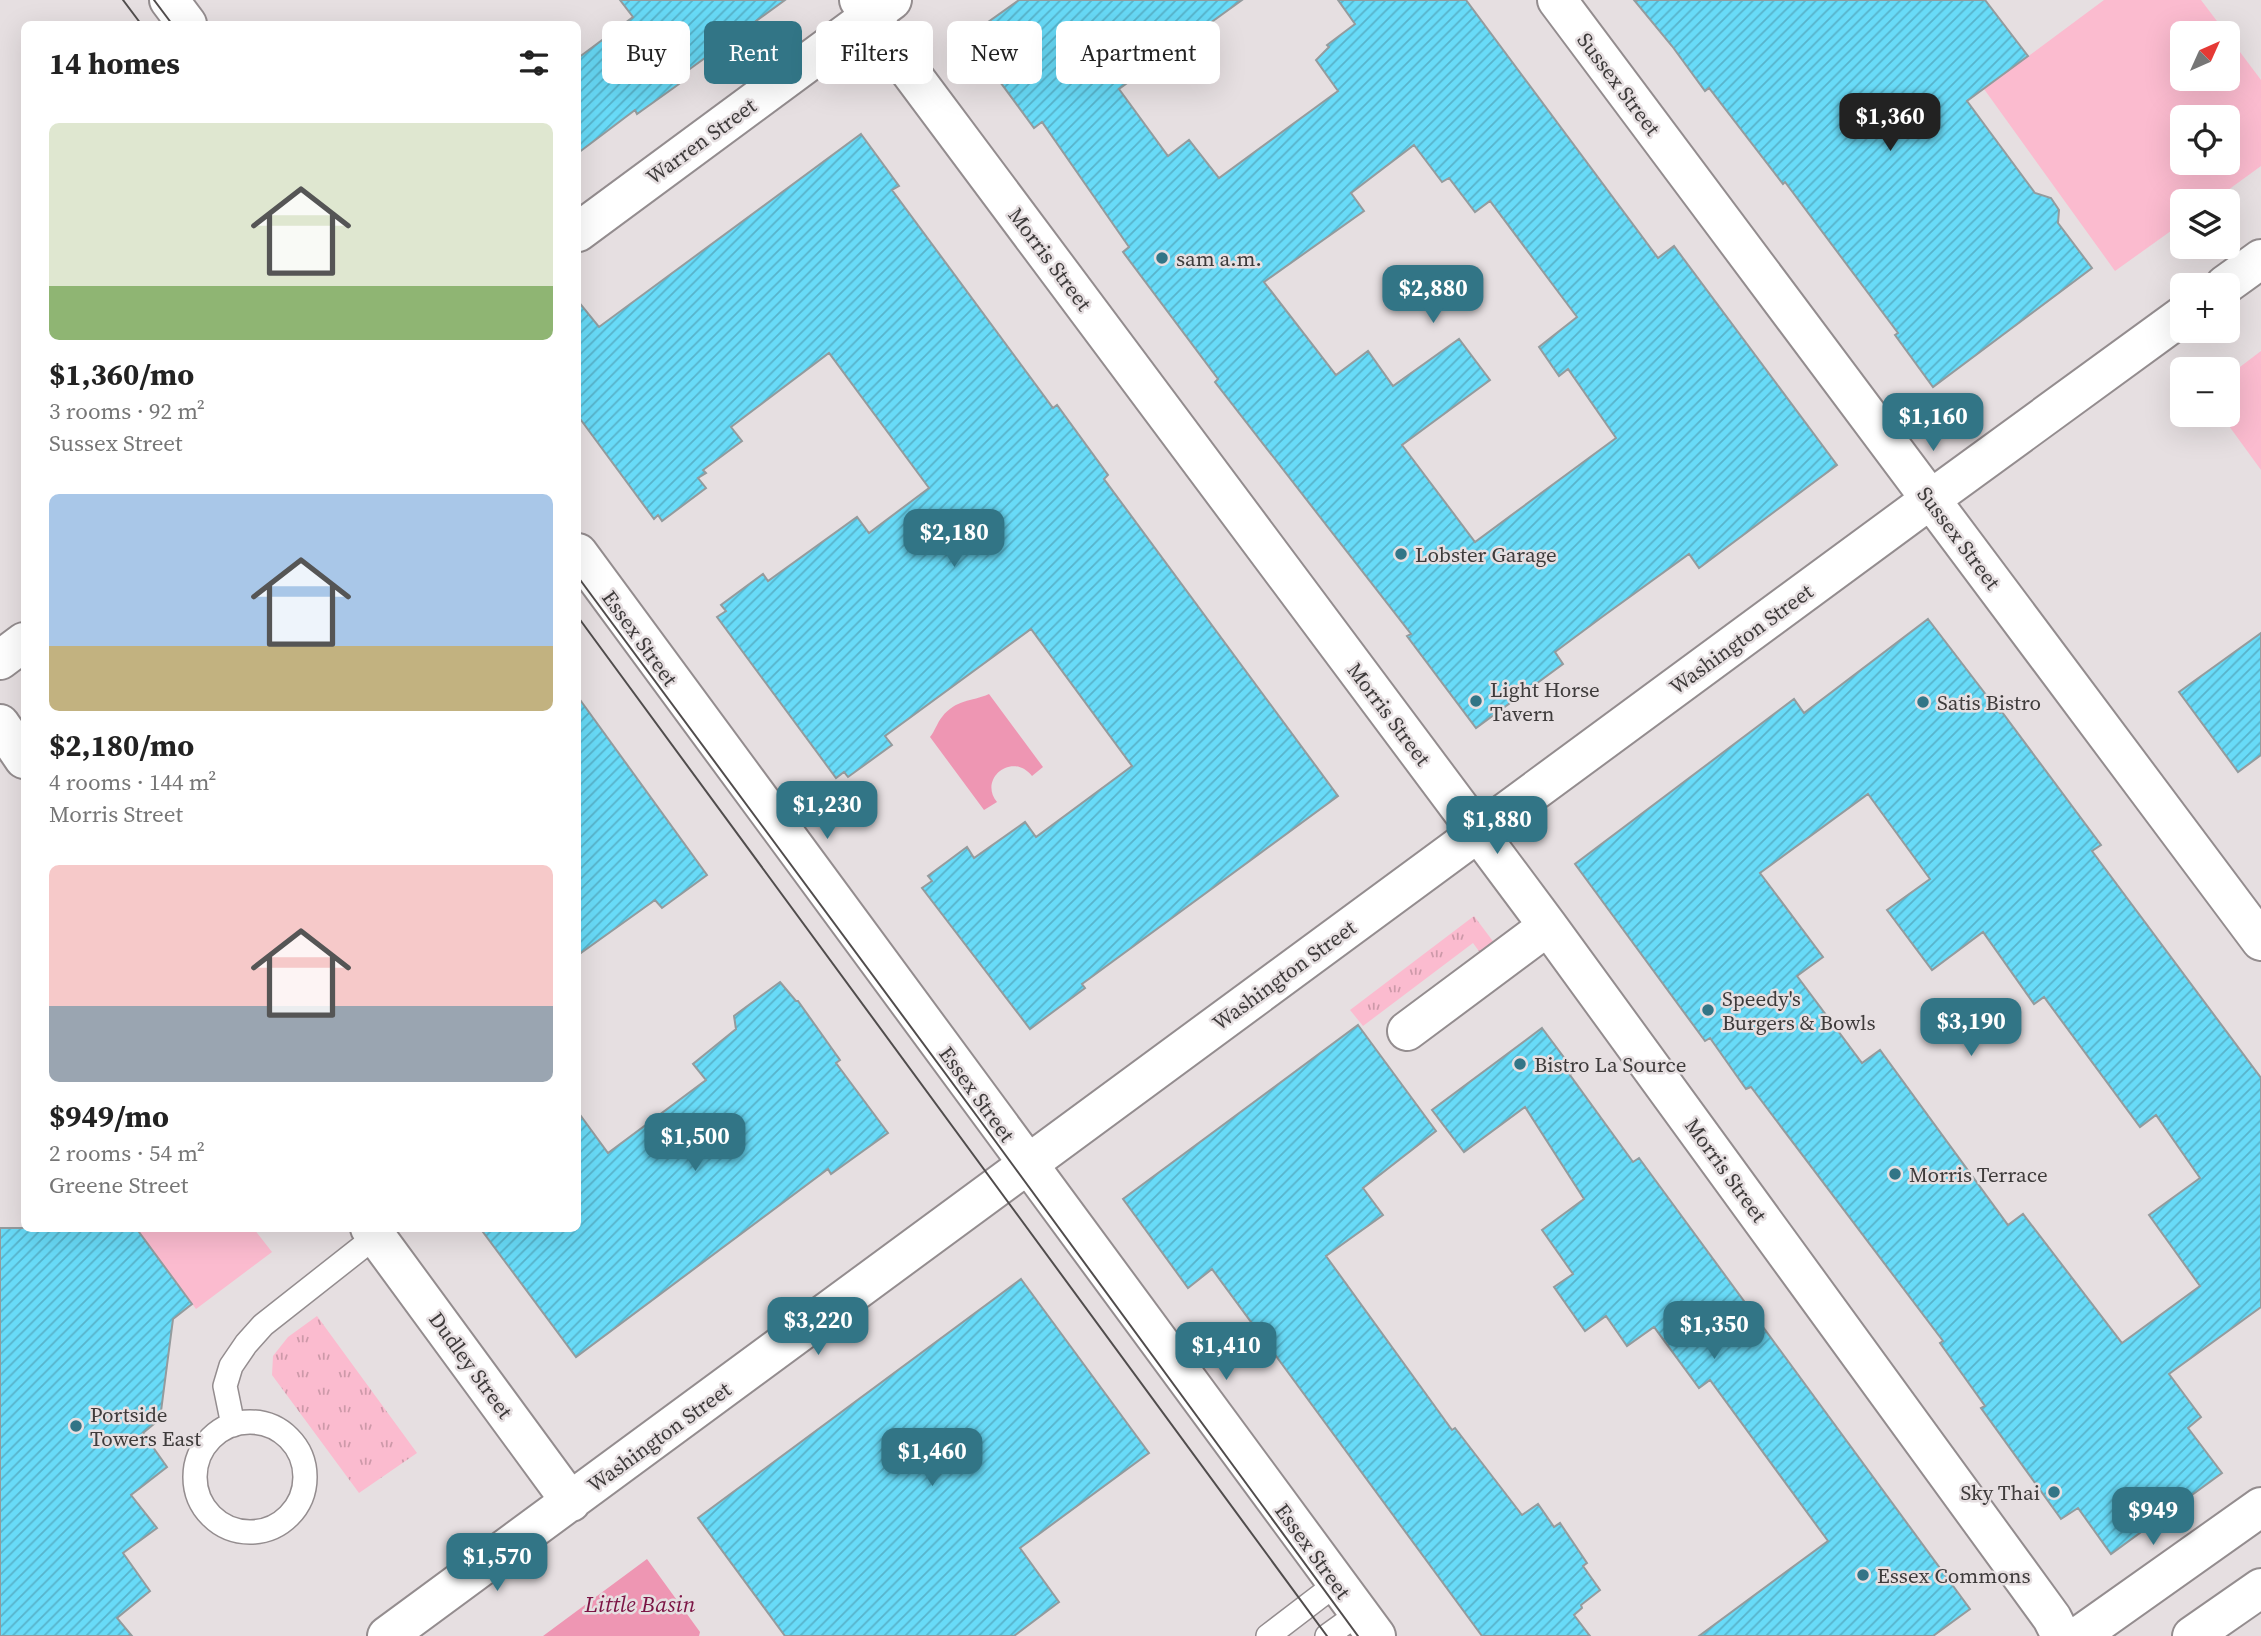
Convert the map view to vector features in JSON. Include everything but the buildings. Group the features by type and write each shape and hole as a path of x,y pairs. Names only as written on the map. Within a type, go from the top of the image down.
{"street":[{"path":"169,0 185,21"},
{"name":"Sussex Street","path":"1557,0 2261,941"},
{"name":"Warren Street","path":"581,230 874,5"},
{"name":"Morris Street","path":"874,5 922,88 1548,926 2044,1607 2061,1636"},
{"path":"2240,274 2261,259"},
{"name":"Washington Street","path":"387,1636 2170,325"},
{"name":"Essex Street","path":"581,557 1357,1611"},
{"path":"0,660 21,644"},
{"path":"0,724 21,755"},
{"path":"1407,1031 1548,926"},
{"name":"Dudley Street","path":"373,1232 571,1502"},
{"path":"2079,1636 2261,1507"},
{"path":"2192,1636 2261,1588"}],"lane":[{"path":"233,1425 225,1386 231,1366 246,1343 262,1325 373,1232"},
{"path":"250,1422 268,1425 284,1434 296,1447 304,1463 305,1481 301,1498 292,1514 278,1525 261,1532 243,1532 225,1527 211,1516 200,1500 195,1482 197,1465 204,1447 216,1433 233,1425 250,1422"},
{"path":"1268,1636 1357,1611"},
{"path":"1327,1636 1357,1611"}],"green space":[{"path":"2104,0 2201,0 2217,21 2170,21 2170,91 2240,91 2240,52 2261,80 2261,166 2229,189 2170,189 2170,232 2115,271 1984,89"},
{"path":"2261,351 2261,470 2230,427 2240,427 2240,367"},
{"path":"1474,916 1498,948 1484,958 1473,943 1363,1026 1350,1010"},
{"path":"138,1232 256,1232 272,1252 196,1309"},
{"path":"317,1316 417,1453 359,1493 272,1375 273,1356 288,1337"}],"water":[{"path":"989,694 1043,767 1032,776 1015,766 1000,771 994,777 992,785 992,793 997,802 984,810 930,737 947,711"},
{"name":"Little Basin","path":"647,1559 700,1632 699,1636 543,1636"}],"tram line":[{"path":"123,0 139,21"},
{"path":"154,0 170,21"},
{"path":"581,581 1358,1636"},
{"path":"581,621 1327,1636"}],"place":[{"name":"sam a.m.","path":"1162,258"},
{"name":"Lobster Garage","path":"1401,554"},
{"name":"Light Horse Tavern","path":"1476,701"},
{"name":"Satis Bistro","path":"1923,702"},
{"name":"Speedy's Burgers & Bowls","path":"1708,1010"},
{"name":"Bistro La Source","path":"1520,1064"},
{"name":"Morris Terrace","path":"1895,1174"},
{"name":"Portside Towers East","path":"76,1426"},
{"name":"Sky Thai","path":"2054,1492"},
{"name":"Essex Commons","path":"1863,1575"}]}
